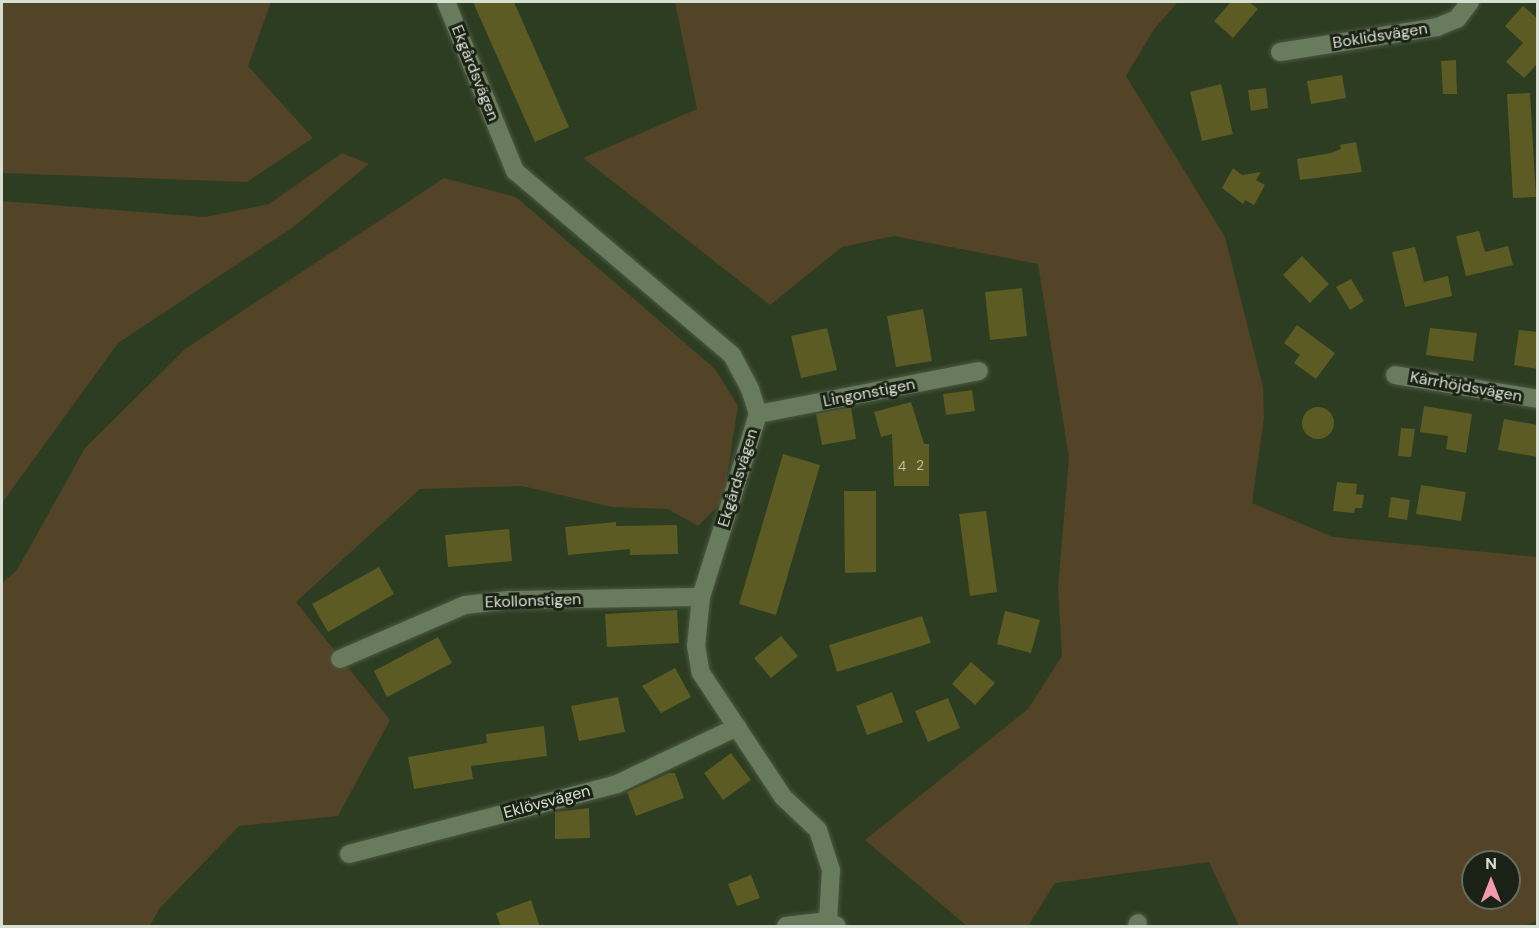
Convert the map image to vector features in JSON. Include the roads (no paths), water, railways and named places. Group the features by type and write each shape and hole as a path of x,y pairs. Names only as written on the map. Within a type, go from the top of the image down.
{"street":[{"name":"Ekgårdsvägen","path":"446,2 515,171 732,356 758,414 701,597 696,646 701,673 783,797 818,830 831,870 834,924"},
{"name":"Boklidsvägen","path":"1280,52 1437,27 1457,19 1470,2"},
{"name":"Lingonstigen","path":"758,414 979,371"},
{"name":"Kärrhöjdsvägen","path":"1395,375 1538,399"},
{"name":"Ekollonstigen","path":"340,659 465,605 508,600 701,597"},
{"name":"Eklövsvägen","path":"349,854 617,784 737,727"},
{"path":"786,927 834,924"}]}
